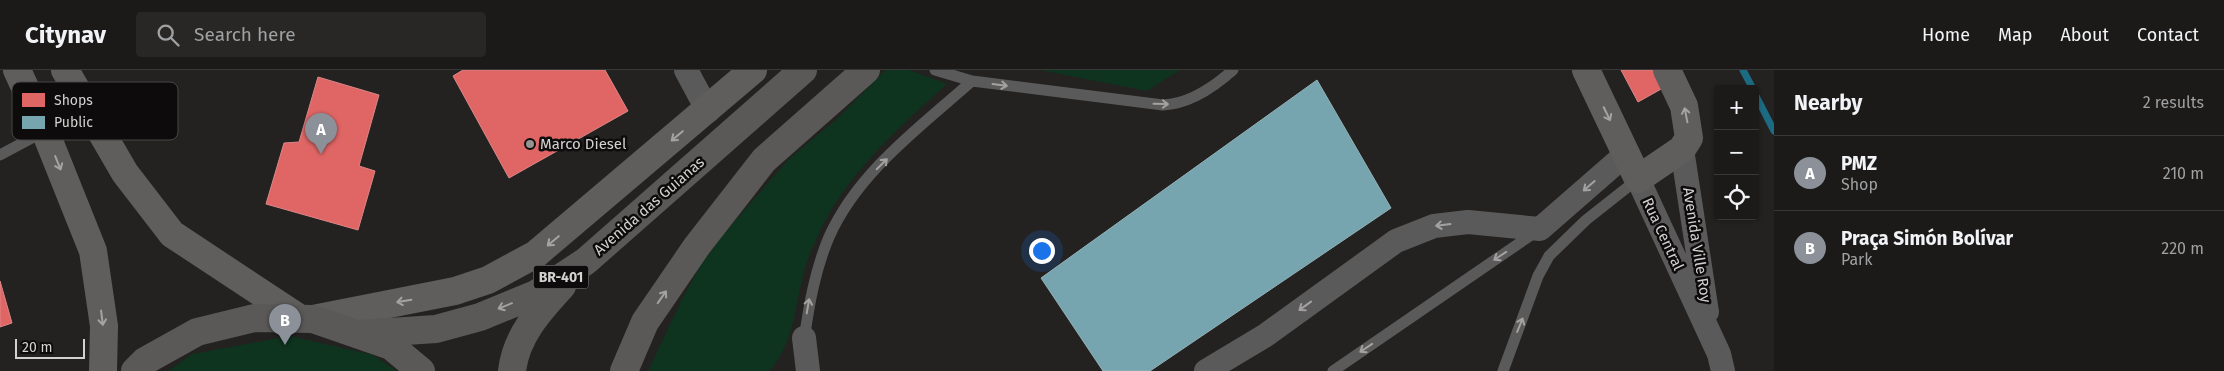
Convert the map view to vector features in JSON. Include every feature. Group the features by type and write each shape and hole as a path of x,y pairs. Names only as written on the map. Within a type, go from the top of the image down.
{"highway":[{"name":"Avenida das Guianas","path":"359,334 436,329 480,317 536,294 586,261 803,70"},
{"path":"609,371 698,246 764,160 866,70"},
{"path":"512,371 514,354 524,332 543,307 586,261"},
{"path":"135,371 145,361 197,332 254,318 306,319 359,334 391,346 422,371"},
{"path":"624,371 645,322"}],"main road":[{"path":"17,70 23,82"},
{"path":"65,70 72,82"},
{"path":"106,140 125,173 172,234 306,319 455,290 488,280 536,254 754,70"},
{"path":"1586,70 1638,180 1682,149"},
{"name":"Avenida Ville Roy","path":"1667,70 1684,106 1689,138 1682,149"},
{"path":"49,140 94,251 104,326 103,371"}],"street":[{"path":"686,70 708,110"},
{"name":"Avenida Ville Roy","path":"1682,149 1712,340"},
{"path":"1206,371 1266,335 1396,241 1434,226 1468,222 1540,229 1626,154"},
{"name":"Rua Central","path":"1638,180 1719,354 1723,371"},
{"path":"804,338 808,371"}],"lane":[{"path":"935,70 972,81 1163,105 1174,104 1214,87 1233,70"},
{"path":"797,371 804,338 808,304 817,269 829,237 844,210 862,183 905,140 972,81"},
{"path":"0,154 27,140"},
{"path":"1503,371 1538,276 1549,256 1586,220 1638,180"},
{"path":"1333,371 1540,229"}],"green space":[{"path":"886,70 909,70 947,84 873,155 856,175 827,217 808,260 789,337 777,361 769,371 648,371 682,299 702,263 722,236 789,159 839,117"},
{"path":"1040,70 1180,70 1147,91"},
{"path":"290,336 373,355 397,371 168,371 192,354"}],"building: Shops":[{"name":"Marco Diesel","path":"463,70 605,70 628,111 509,178 453,76"},
{"path":"1621,70 1653,70 1663,88 1638,102"},
{"path":"318,77 379,95 359,166 375,171 358,230 266,204 284,143 299,142"},
{"path":"0,281 12,323 0,327"}],"building: Public":[{"path":"1317,80 1391,208 1150,371 1103,371 1041,278"}],"waterway":[{"path":"1743,70 1751,85"},
{"path":"1759,102 1774,131"}],"place":[{"name":"Marco Diesel","path":"530,144"},
{"name":"PMZ","path":"321,154"},
{"name":"Praça Simón Bolívar","path":"285,345"}]}
